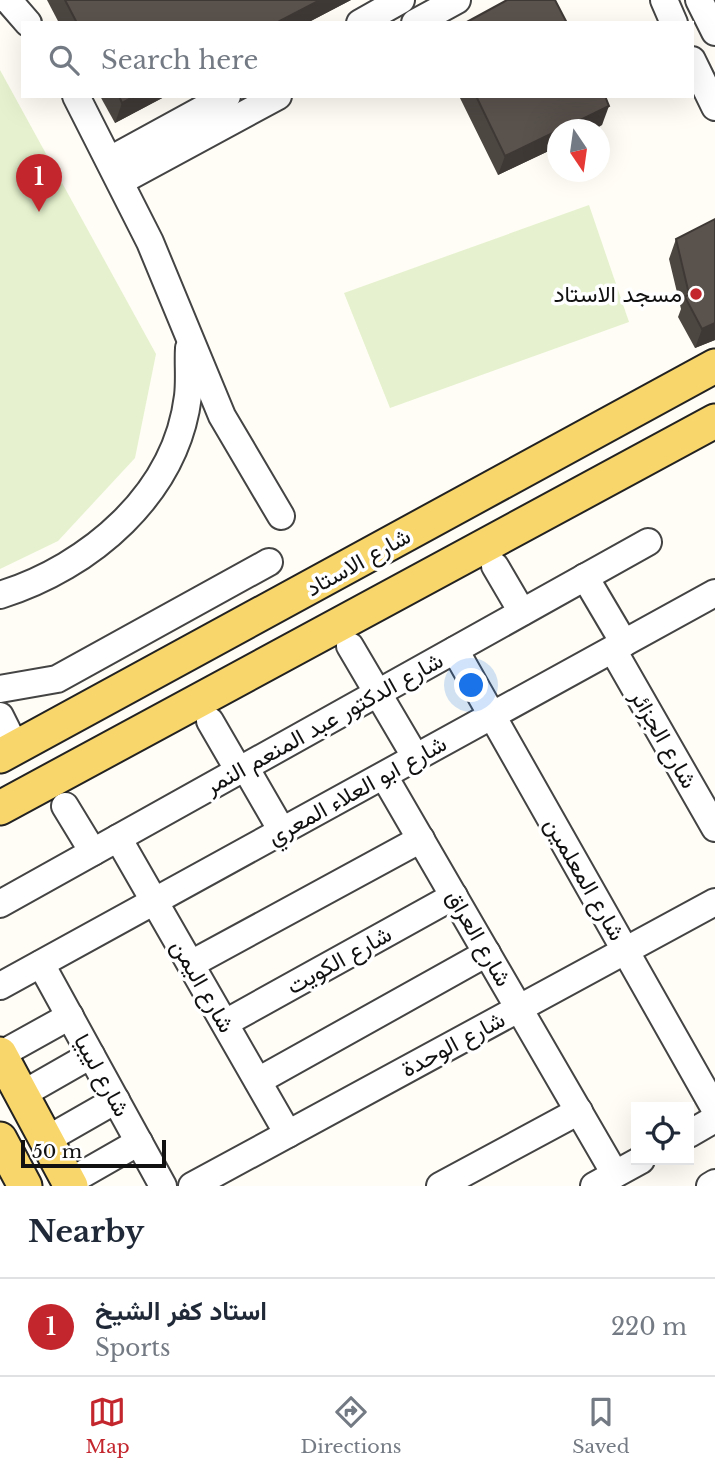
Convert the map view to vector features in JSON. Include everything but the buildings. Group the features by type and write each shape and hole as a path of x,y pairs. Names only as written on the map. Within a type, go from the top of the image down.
{"main road":[{"name":"شارع الاستاد","path":"8,752 715,366"},
{"name":"شارع الاستاد","path":"0,808 715,421"},
{"path":"557,452 562,478 584,493"},
{"path":"429,523 439,522 456,531 464,549 462,558"},
{"path":"0,1055 62,1169 28,1186 0,1139"}],"street":[{"path":"8,0 26,21"},
{"path":"364,21 401,0"},
{"path":"419,21 457,0"},
{"path":"664,0 673,21"},
{"path":"699,0 715,32"},
{"path":"694,64 715,107"},
{"path":"77,98 150,242 222,416 281,516"},
{"path":"116,171 224,98"},
{"path":"116,171 274,98"},
{"path":"0,595 25,587 94,548 139,507 171,455 188,397 189,339"},
{"name":"شارع الدكتور عبد المنعم النمر","path":"0,904 648,542"},
{"path":"0,689 57,679 269,562"},
{"path":"495,566 522,612"},
{"name":"شارع الجزائر","path":"585,577 618,646 715,828"},
{"name":"شارع ابو العلاء المعري","path":"0,986 715,595"},
{"path":"350,646 416,758"},
{"name":"شارع المعلمين","path":"455,650 715,1109"},
{"path":"0,716 8,752"},
{"path":"210,721 282,831"},
{"name":"شارع العراق","path":"384,775 579,1111 605,1180"},
{"path":"65,806 93,852"},
{"name":"شارع اليمن","path":"118,838 288,1134"},
{"path":"191,964 421,839"},
{"name":"شارع الكويت","path":"225,1023 454,896"},
{"name":"شارع الوحدة","path":"192,1186 715,902"},
{"path":"258,1081 487,953"},
{"name":"شارع ليبيا","path":"41,964 163,1186"},
{"path":"0,1055 70,1016"},
{"path":"22,1095 91,1055"},
{"path":"62,1169 116,1100"},
{"path":"440,1186 579,1111"},
{"path":"694,1131 715,1119"},
{"path":"62,1169 139,1142"},
{"path":"605,1180 632,1165"},
{"path":"710,1186 715,1183"}],"green space":[{"path":"0,70 156,354 135,458 58,541 0,569"},
{"path":"589,205 629,322 390,408 344,293"}],"place":[{"name":"استاد كفر الشيخ","path":"39,212"},
{"name":"مسجد الاستاد","path":"696,294"}]}
